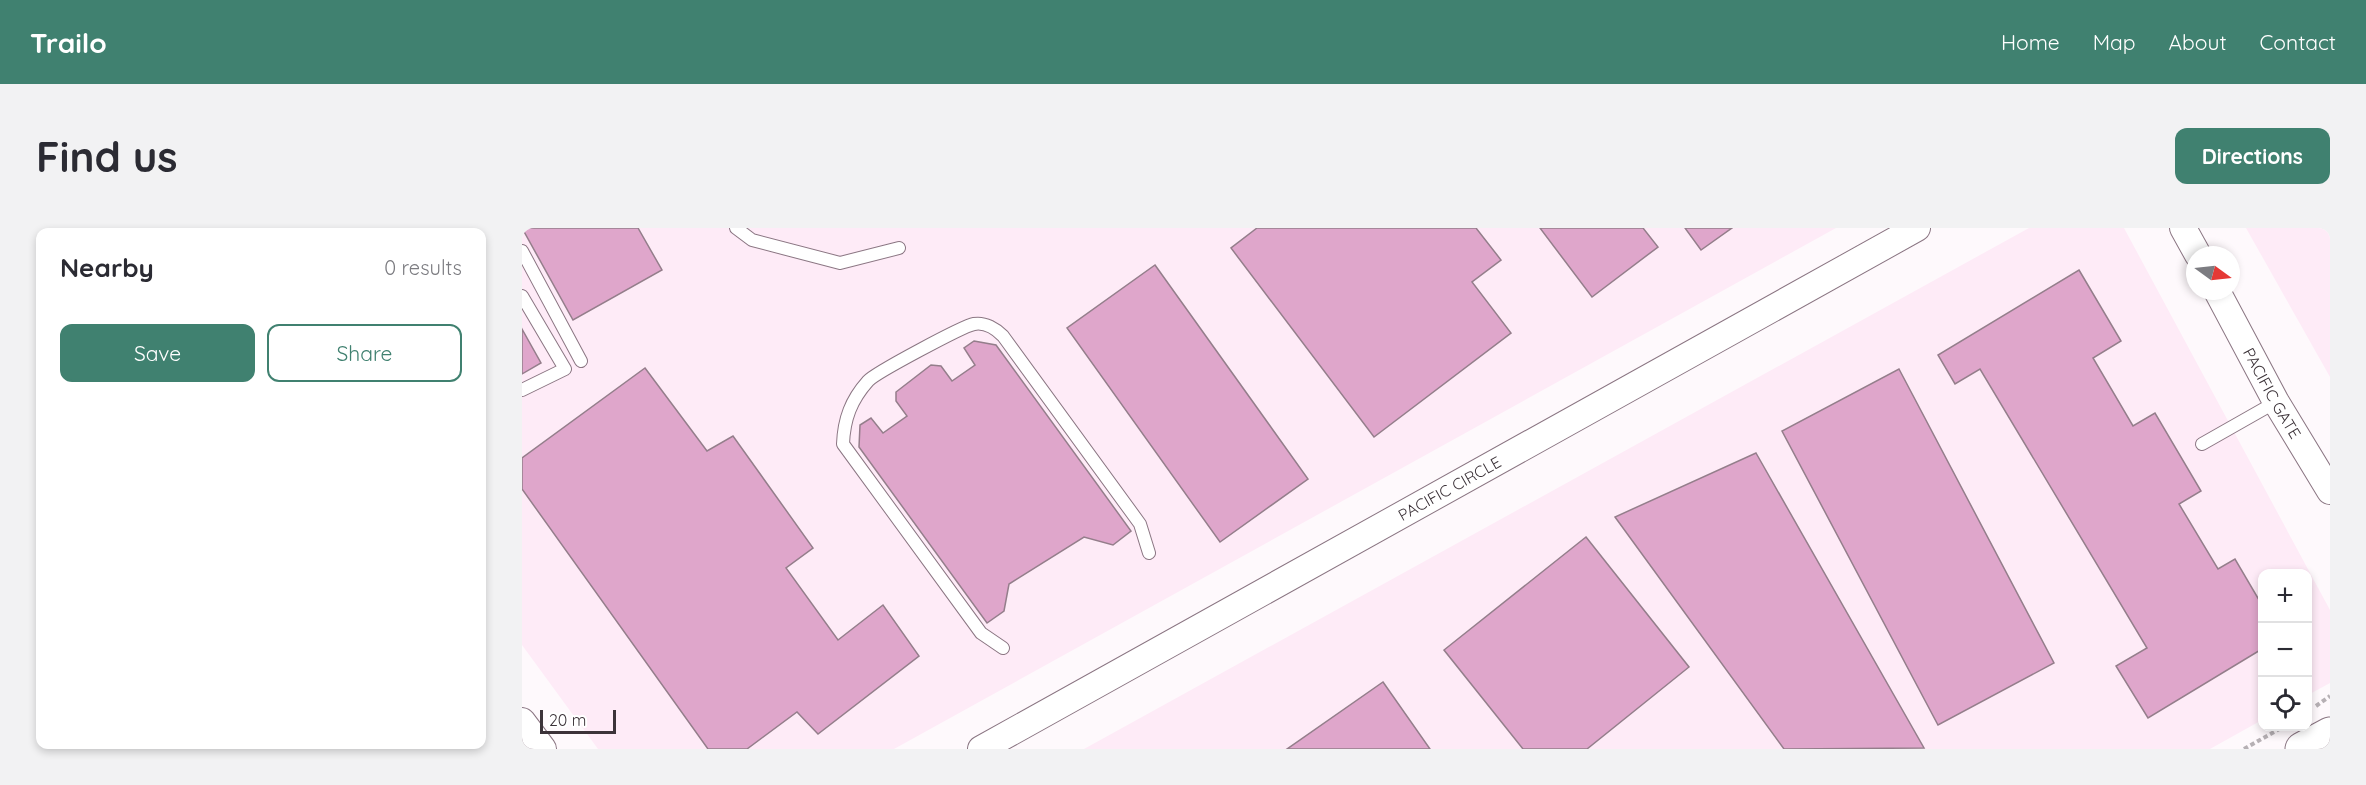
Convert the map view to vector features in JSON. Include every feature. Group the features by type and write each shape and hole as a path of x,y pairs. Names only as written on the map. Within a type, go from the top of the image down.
{"main road":[{"path":"2302,749 2330,734"}],"street":[{"name":"PACIFIC CIRCLE","path":"981,749 1917,228"},
{"path":"2183,228 2193,246"},
{"name":"PACIFIC GATE","path":"2222,300 2276,402 2330,491"},
{"path":"522,721 543,749"}],"lane":[{"path":"736,228 752,240 840,263 898,248"},
{"path":"522,251 581,361"},
{"path":"522,296 566,369 522,390"},
{"path":"1003,648 981,633 843,444 844,423 853,400 870,378 976,323 993,327 1003,336 1140,524 1149,553"},
{"path":"2202,444 2276,402"}],"path":[{"path":"2244,749 2275,731"}],"shaded area":[{"path":"522,228 1836,228 894,749 598,749 522,645"},
{"path":"2029,228 2124,228 2308,569 2258,569 2258,722 2210,749 1084,749"},
{"path":"2246,228 2330,228 2330,377"},
{"path":"2312,577 2330,610 2330,683 2312,693"}],"building":[{"path":"522,228 638,228 662,270 573,320"},
{"path":"1257,228 1476,228 1501,260 1472,282 1511,333 1374,437 1231,248"},
{"path":"1540,228 1643,228 1658,247 1592,297"},
{"path":"1685,228 1732,228 1701,250"},
{"path":"1155,265 1308,479 1220,542 1067,328"},
{"path":"2079,270 2121,341 2093,358 2133,426 2155,413 2201,491 2179,504 2218,569 2235,559 2258,598 2258,651 2148,718 2116,666 2147,648 1980,369 1955,384 1938,355"},
{"path":"522,329 541,363 522,374"},
{"path":"974,341 996,345 1131,531 1113,545 1084,537 1009,584 1004,611 987,623 859,447 860,425 871,418 883,433 907,416 896,401 896,392 931,365 941,366 952,381 975,365 964,348"},
{"path":"645,368 707,451 733,436 813,548 786,568 838,640 883,605 919,656 818,734 797,712 747,749 708,749 522,489 522,458"},
{"path":"1899,369 2054,663 1938,725 1782,431"},
{"path":"1756,453 1924,748 1784,749 1615,517"},
{"path":"1586,537 1689,667 1587,749 1523,749 1444,650"},
{"path":"1383,682 1430,749 1287,749"}]}
